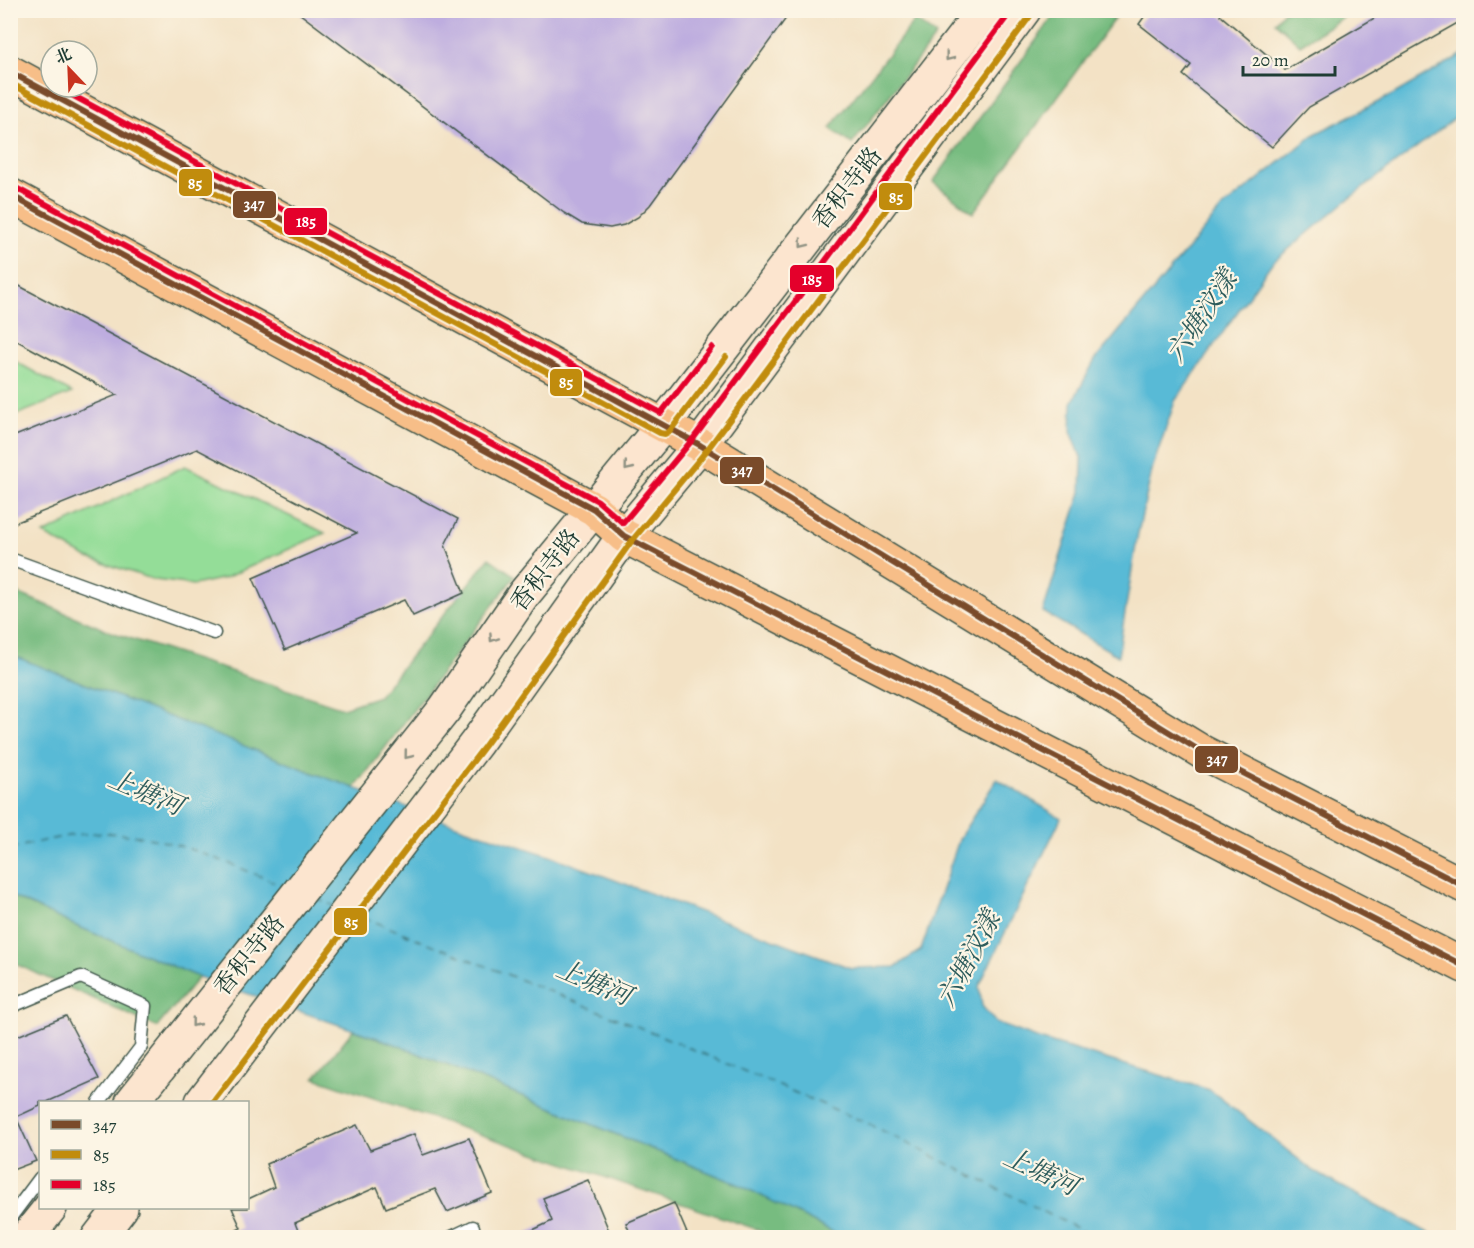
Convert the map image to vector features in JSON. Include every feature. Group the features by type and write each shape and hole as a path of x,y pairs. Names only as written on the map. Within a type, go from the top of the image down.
{"main road":[{"name":"香积寺路","path":"133,1101 444,710 524,594 663,425 984,10"},
{"name":"香积寺路","path":"203,1101 477,742 624,536 700,446 1024,10"},
{"path":"10,72 700,446 1202,752 1464,886"},
{"path":"10,195 594,509 624,536 1464,966"},
{"path":"26,1238 49,1209"},
{"path":"98,1238 120,1209"}],"lane":[{"path":"10,559 214,633"},
{"path":"10,1008 81,977 145,1006 141,1047 100,1101"},
{"path":"10,1218 39,1179"},
{"path":"450,1238 474,1227"}],"green space":[{"path":"1058,10 1120,11 973,213 933,182"},
{"path":"1284,11 1353,11 1300,45 1275,22"},
{"path":"915,20 936,36 852,144 830,128"},
{"path":"11,359 72,393 11,417"},
{"path":"185,466 325,533 225,578 194,585 155,580 88,558 43,534"},
{"path":"489,558 515,576 354,789 11,655 10,590 111,632 343,708 379,696"},
{"path":"11,896 199,977 157,1027 11,962"},
{"path":"353,1030 398,1045 740,1185 843,1237 763,1237 759,1230 315,1078"}],"water":[{"name":"六塘汶漾","path":"1463,54 1463,112 1346,201 1271,264 1175,401 1153,466 1138,533 1118,656 1043,612 1081,492 1082,460 1071,431 1072,403 1095,360 1221,209 1315,134 1394,94"},
{"path":"11,655 316,774 467,829 553,857 851,968 895,967 921,950 960,837 997,779 1061,818 979,986 982,1006 996,1023 1042,1040 1210,1090 1315,1172 1436,1237 843,1237 740,1185 398,1045 199,977 11,896"}],"building":[{"path":"295,10 778,10 787,17 650,205 638,217 624,225 610,228 582,224 564,213"},
{"path":"1149,10 1223,10 1220,15 1285,70 1388,10 1458,10 1463,20 1309,107 1272,147 1183,75 1191,65 1139,24"},
{"path":"10,281 458,519 445,545 464,593 413,616 404,600 285,650 253,578 357,533 197,449 10,525 10,438 117,395 10,337"},
{"path":"66,1016 99,1079 49,1101 39,1101 39,1106 16,1117 36,1161 10,1171 10,1039"},
{"path":"357,1125 370,1150 414,1134 423,1155 469,1138 492,1193 447,1212 435,1189 386,1208 377,1187 295,1223 301,1238 220,1238 241,1228 232,1209 249,1209 249,1199 274,1187 266,1164"},
{"path":"588,1180 612,1238 516,1238 552,1221 543,1198"},
{"path":"674,1203 689,1238 632,1238 626,1223"}],"ferry route":[{"path":"10,849 54,839 97,833 146,837 216,858 284,886"},
{"path":"316,898 334,906"},
{"path":"363,917 659,1035 869,1124 1096,1238"}],"transit line":[{"name":"185","path":"14,187 598,501 623,523 693,439 1012,10"},
{"name":"85","path":"214,1101 484,747 631,542 707,450 1031,15"},
{"name":"347","path":"10,72 700,445 1202,752 1464,886"},
{"name":"85","path":"10,83 660,433 665,434 670,431 726,357"},
{"name":"185","path":"79,99 661,413 712,347"},
{"name":"347","path":"10,195 594,509 624,536 1464,966"}],"water label":[{"name":"上塘河","path":"146,792"},
{"name":"上塘河","path":"594,982"},
{"name":"上塘河","path":"1041,1171"}]}
